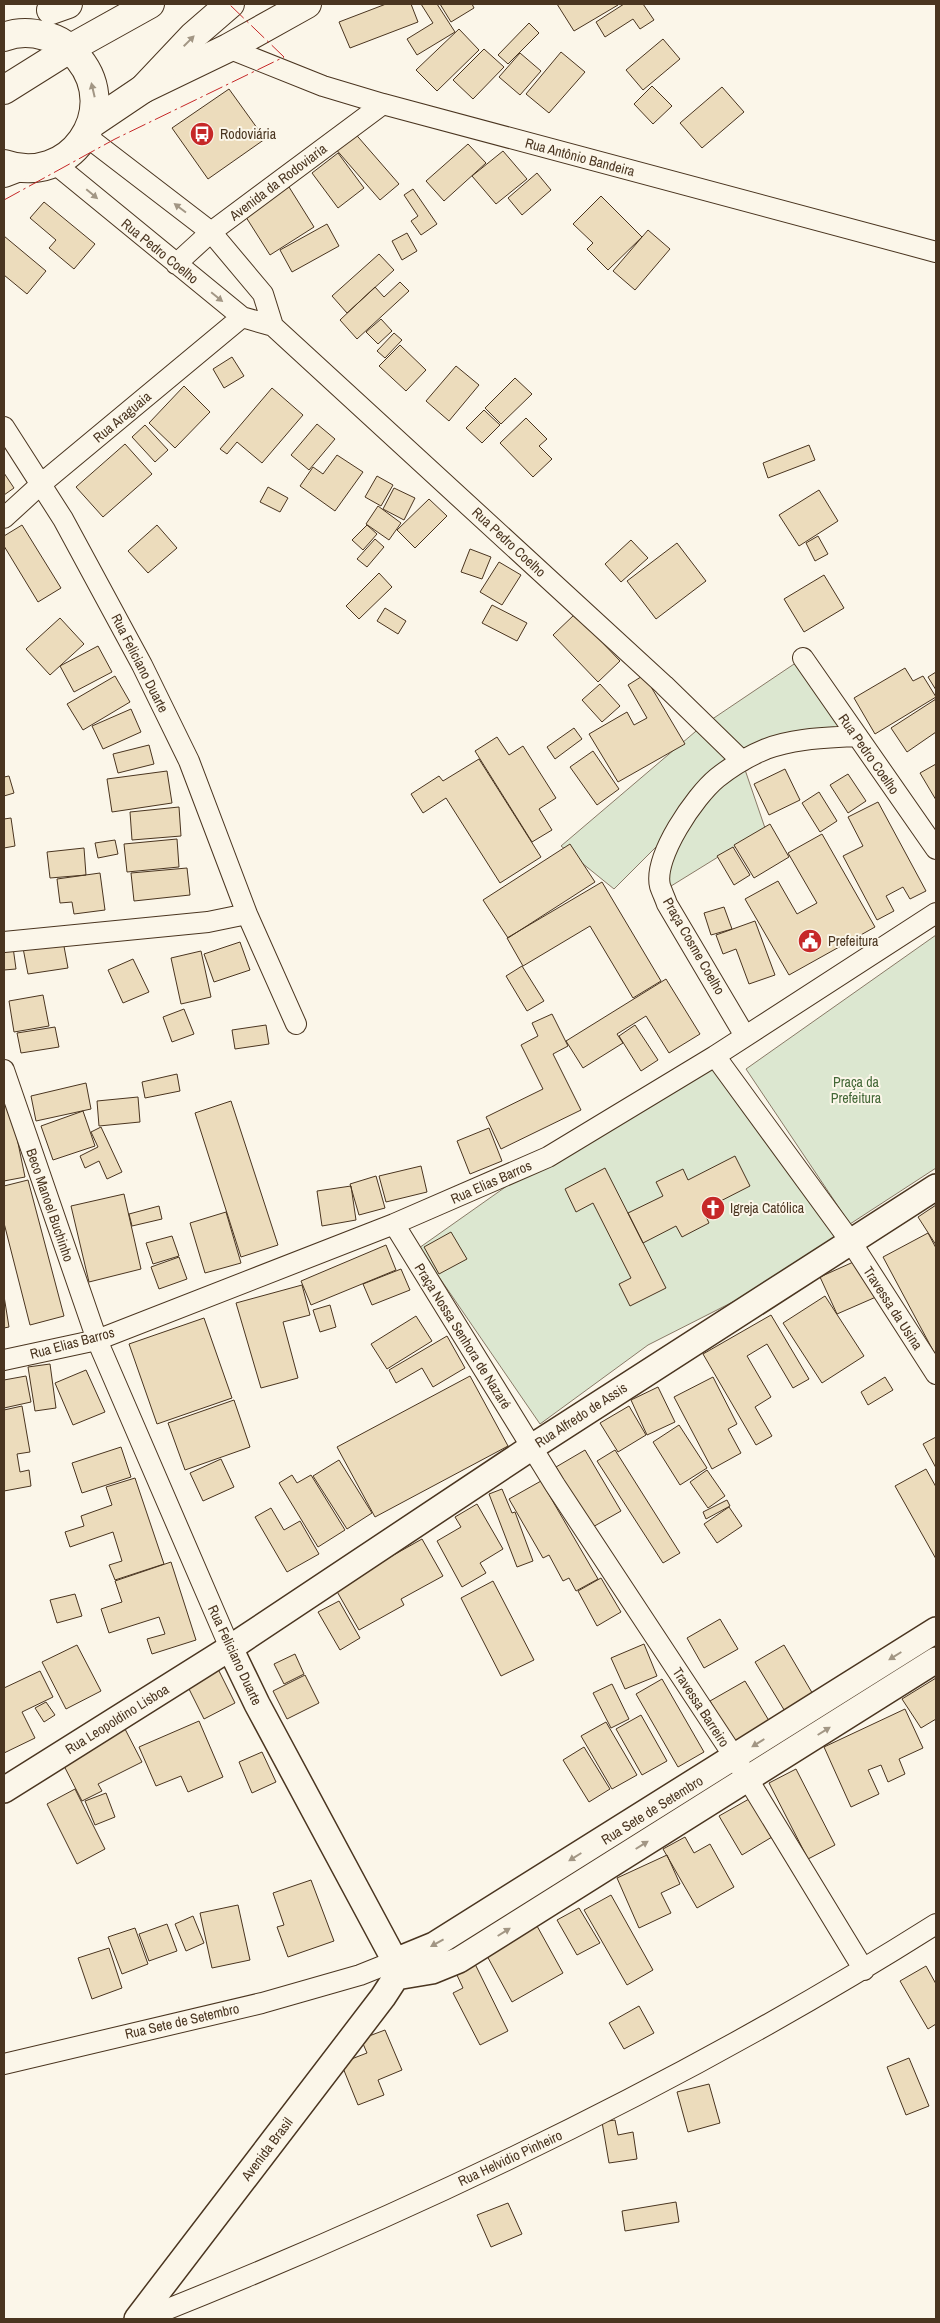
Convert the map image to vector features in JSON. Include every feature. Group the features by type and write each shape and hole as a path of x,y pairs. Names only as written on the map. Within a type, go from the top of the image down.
{"main road":[{"path":"4,90 71,48 150,4"},
{"path":"8,168 41,168 54,163 77,147 88,130 143,89 193,36 230,4"},
{"path":"143,89 228,48 307,4"},
{"path":"7,36 59,6"},
{"path":"7,36 39,34 52,37 71,48 88,70 95,96 88,130"}],"street":[{"name":"Rua Antônio Bandeira","path":"228,48 323,86 383,104 936,252"},
{"name":"Avenida da Rodoviaria","path":"176,264 211,232 383,104"},
{"path":"88,130 211,232 263,294 273,326"},
{"name":"Rua Pedro Coelho","path":"54,163 242,317 273,326 664,685 742,761"},
{"name":"Rua Araguaia","path":"4,518 41,484 242,317"},
{"name":"Rua Feliciano Duarte","path":"4,427 63,519 142,665 189,760 247,914 296,1024"},
{"name":"Rua Pedro Coelho","path":"803,658 936,849"},
{"name":"Praça Cosme Coelho","path":"746,1036 676,920 660,885 661,867 666,849 676,829 715,779 742,761 767,749 801,740 856,736"},
{"name":"Rua Elias Barros","path":"4,1360 97,1340 394,1224 548,1157 715,1056 936,913"},
{"path":"4,942 208,922 247,914"},
{"path":"715,1056 850,1242"},
{"name":"Beco Manoel Buchinho","path":"4,1070 97,1340"},
{"name":"Rua Alfredo de Assis","path":"230,1648 532,1447 936,1186"},
{"name":"Praça Nossa Senhora de Nazaré","path":"394,1224 532,1447"},
{"name":"Travessa da Usina","path":"850,1242 936,1374"},
{"name":"Rua Feliciano Duarte","path":"97,1340 230,1648 257,1704 396,1969"},
{"name":"Travessa Barreiro","path":"532,1447 734,1758 864,1970"},
{"name":"Rua Sete de Setembro","path":"396,1969 936,1630"},
{"name":"Rua Leopoldino Lisboa","path":"4,1790 230,1648"},
{"name":"Rua Sete de Setembro","path":"4,2064 262,2002 360,1976 396,1969 432,1971 459,1960 936,1660"},
{"name":"Rua Helvidio Pinheiro","path":"143,2319 275,2267 606,2112 717,2054 864,1970 936,1924"},
{"name":"Avenida Brasil","path":"137,2319 383,1997 396,1969"}],"green space":[{"path":"803,658 856,736 742,761 765,828 663,891 666,849 734,769 614,889 561,846 702,726"},
{"name":"Praça da Prefeitura","path":"936,935 936,1168 850,1224 746,1069"},
{"path":"715,1056 851,1242 648,1345 540,1424 419,1248 548,1157"}],"building":[{"path":"386,4 411,4 418,22 350,48 339,22"},
{"path":"421,4 437,4 455,32 417,55 407,39 433,23"},
{"path":"440,4 472,4 474,8 451,22"},
{"path":"557,4 618,4 618,5 574,31"},
{"path":"624,4 643,4 654,20 640,29 633,19 605,37 596,22"},
{"path":"529,23 539,33 508,64 498,55"},
{"path":"459,29 479,50 437,91 416,70"},
{"path":"663,39 680,59 643,90 626,70"},
{"path":"484,49 504,67 473,99 453,80"},
{"path":"561,52 585,72 549,113 526,94"},
{"path":"520,53 541,71 520,95 499,77"},
{"path":"652,86 672,106 653,124 634,104"},
{"path":"722,87 744,112 702,148 680,123"},
{"path":"229,89 265,139 208,179 172,128"},
{"path":"352,130 399,184 380,200 334,147"},
{"path":"468,144 486,163 444,201 426,181"},
{"path":"503,151 527,179 496,204 472,176"},
{"path":"338,153 364,188 338,208 312,173"},
{"path":"537,173 551,190 522,215 508,198"},
{"path":"289,187 314,227 270,255 244,214"},
{"path":"413,189 437,224 421,235 411,221 418,216 404,195"},
{"path":"601,196 642,237 608,270 587,249 593,243 573,224"},
{"path":"44,202 95,244 74,269 49,248 56,240 30,218"},
{"path":"327,224 339,246 292,272 280,250"},
{"path":"648,230 670,249 635,290 613,271"},
{"path":"407,233 417,251 402,260 392,241"},
{"path":"4,236 46,271 27,294 4,275"},
{"path":"379,254 394,270 347,313 332,296"},
{"path":"400,282 409,291 357,339 340,320 375,287 384,297"},
{"path":"381,319 392,331 378,344 366,332"},
{"path":"394,333 402,340 385,358 377,351"},
{"path":"400,345 426,370 406,391 379,366"},
{"path":"232,357 244,376 224,388 213,369"},
{"path":"456,366 479,385 449,421 426,401"},
{"path":"515,378 532,394 501,424 485,408"},
{"path":"184,386 210,412 175,448 149,423"},
{"path":"272,388 303,415 262,463 237,442 227,454 220,449"},
{"path":"484,410 500,425 482,443 466,428"},
{"path":"526,418 547,439 539,446 552,459 533,477 500,443"},
{"path":"317,424 335,439 309,470 291,455"},
{"path":"145,425 168,450 155,462 132,437"},
{"path":"125,444 152,474 103,517 76,487"},
{"path":"809,445 815,460 768,478 763,463"},
{"path":"337,455 363,472 335,511 300,486 313,467 323,474"},
{"path":"4,473 14,488 4,495"},
{"path":"377,476 393,485 381,506 365,497"},
{"path":"268,487 288,498 280,512 260,502"},
{"path":"394,488 415,498 404,520 383,509"},
{"path":"819,490 838,521 799,546 779,515"},
{"path":"429,499 447,516 415,548 397,530"},
{"path":"378,506 401,523 389,540 366,524"},
{"path":"22,525 61,588 38,602 4,546 4,536"},
{"path":"157,525 177,548 148,573 128,551"},
{"path":"367,525 377,534 363,550 352,540"},
{"path":"818,536 828,554 815,561 806,543"},
{"path":"375,539 384,547 367,567 357,559"},
{"path":"631,540 648,558 621,582 605,564"},
{"path":"677,543 706,581 656,619 627,581"},
{"path":"470,549 491,557 482,579 461,572"},
{"path":"499,562 521,575 502,605 480,592"},
{"path":"379,573 392,587 359,619 346,606"},
{"path":"824,575 844,608 804,632 784,599"},
{"path":"492,605 527,623 517,641 482,623"},
{"path":"385,608 406,621 398,634 377,621"},
{"path":"575,614 620,661 598,682 553,635"},
{"path":"60,618 84,644 50,675 26,649"},
{"path":"98,646 112,672 74,692 60,666"},
{"path":"905,668 913,681 923,676 936,697 875,734 854,698"},
{"path":"936,672 936,690 928,677"},
{"path":"644,675 685,744 618,782 589,734 627,712 634,725 647,718 628,685"},
{"path":"115,676 130,702 83,730 67,704"},
{"path":"600,684 620,706 602,722 582,700"},
{"path":"936,699 936,732 907,752 891,728"},
{"path":"131,709 141,732 103,749 92,726"},
{"path":"574,728 582,739 555,759 547,747"},
{"path":"497,737 509,755 523,746 556,798 539,809 552,830 532,842 475,751"},
{"path":"149,745 154,764 118,773 113,754"},
{"path":"593,751 619,789 597,805 570,767"},
{"path":"479,759 541,857 500,883 446,798 423,813 411,794 439,776 443,781"},
{"path":"936,764 936,800 920,773"},
{"path":"785,769 800,800 769,815 754,784"},
{"path":"167,771 172,803 112,812 107,779"},
{"path":"848,774 866,801 848,813 830,785"},
{"path":"9,776 14,793 4,796 4,777"},
{"path":"819,792 837,821 820,832 802,803"},
{"path":"878,802 926,891 910,899 903,887 886,896 894,911 877,920 843,856 863,846 848,817"},
{"path":"179,807 181,836 132,840 130,812"},
{"path":"11,818 15,846 4,848 4,819"},
{"path":"770,824 789,857 754,878 734,845"},
{"path":"822,834 875,927 789,975 745,899 778,881 797,914 817,903 788,853"},
{"path":"177,839 179,867 127,872 124,844"},
{"path":"115,840 118,854 98,858 95,843"},
{"path":"570,844 595,882 508,938 483,900"},
{"path":"733,847 750,875 734,885 717,856"},
{"path":"84,848 86,875 50,878 47,852"},
{"path":"187,868 190,895 134,901 131,873"},
{"path":"100,873 105,910 74,914 72,902 60,903 57,879"},
{"path":"602,882 661,981 633,998 590,926 523,966 507,938"},
{"path":"724,907 732,929 711,935 704,913"},
{"path":"755,921 775,975 749,984 736,949 723,954 716,935"},
{"path":"63,941 68,968 28,974 23,948"},
{"path":"240,942 250,970 214,982 204,954"},
{"path":"13,947 16,969 4,970 4,948"},
{"path":"201,951 211,997 181,1004 171,958"},
{"path":"133,959 149,992 123,1003 108,970"},
{"path":"522,966 544,1001 527,1011 506,976"},
{"path":"666,979 700,1034 669,1053 646,1016 617,1034 623,1043 583,1068 566,1041"},
{"path":"43,995 49,1026 14,1032 9,1001"},
{"path":"184,1009 194,1034 172,1042 163,1017"},
{"path":"552,1014 568,1046 553,1054 581,1110 501,1149 486,1117 543,1089 521,1045 538,1036 532,1023"},
{"path":"266,1025 269,1044 235,1049 232,1030"},
{"path":"635,1025 658,1060 641,1071 619,1036"},
{"path":"55,1027 59,1047 21,1053 17,1033"},
{"path":"177,1074 180,1091 145,1098 142,1082"},
{"path":"86,1083 91,1109 36,1121 31,1096"},
{"path":"138,1097 140,1122 99,1126 97,1101"},
{"path":"9,1099 25,1177 4,1181 4,1100"},
{"path":"231,1101 278,1245 241,1257 195,1113"},
{"path":"83,1111 95,1146 53,1160 41,1126"},
{"path":"101,1127 122,1172 107,1179 99,1161 85,1168 80,1156 98,1147 91,1132"},
{"path":"489,1128 502,1161 470,1174 457,1141"},
{"path":"735,1156 750,1186 703,1210 709,1223 682,1237 676,1226 643,1243 628,1213 663,1196 656,1182 683,1169 688,1180"},
{"path":"421,1166 427,1192 386,1202 379,1176"},
{"path":"605,1168 666,1288 630,1306 619,1284 631,1278 593,1203 576,1212 565,1189"},
{"path":"376,1176 385,1208 359,1215 350,1184"},
{"path":"28,1180 64,1316 30,1325 4,1223 4,1186"},
{"path":"351,1186 356,1220 322,1226 317,1191"},
{"path":"124,1194 141,1269 89,1282 71,1206"},
{"path":"936,1205 936,1245 918,1217"},
{"path":"159,1206 162,1219 132,1226 129,1214"},
{"path":"226,1212 241,1263 205,1273 190,1223"},
{"path":"451,1232 467,1259 439,1274 424,1247"},
{"path":"928,1233 936,1248 936,1356 883,1257"},
{"path":"172,1236 179,1256 153,1264 146,1243"},
{"path":"386,1245 396,1270 311,1305 301,1281"},
{"path":"179,1257 187,1279 159,1289 151,1267"},
{"path":"860,1259 876,1297 837,1314 820,1277"},
{"path":"401,1269 410,1290 372,1305 363,1284"},
{"path":"302,1285 310,1315 283,1322 298,1378 261,1388 236,1303"},
{"path":"4,1296 9,1327 4,1328"},
{"path":"825,1296 864,1356 822,1383 783,1323"},
{"path":"330,1305 336,1327 320,1332 313,1310"},
{"path":"771,1315 809,1379 793,1388 767,1344 747,1356 771,1397 755,1407 772,1436 756,1445 703,1354"},
{"path":"416,1316 432,1341 387,1369 371,1344"},
{"path":"204,1318 232,1398 157,1424 129,1344"},
{"path":"447,1336 465,1368 433,1387 422,1368 396,1383 389,1370"},
{"path":"50,1364 56,1408 35,1411 28,1367"},
{"path":"86,1370 105,1412 73,1425 55,1383"},
{"path":"26,1376 31,1402 4,1408 4,1380"},
{"path":"470,1376 508,1446 375,1517 337,1447"},
{"path":"713,1377 737,1424 728,1429 741,1453 712,1469 674,1397"},
{"path":"885,1377 893,1390 868,1405 861,1392"},
{"path":"658,1387 675,1422 647,1435 631,1400"},
{"path":"234,1400 250,1447 185,1470 168,1423"},
{"path":"22,1406 30,1452 17,1454 20,1472 29,1470 31,1486 4,1491 4,1410"},
{"path":"629,1406 646,1435 618,1452 600,1423"},
{"path":"679,1425 707,1468 680,1485 653,1442"},
{"path":"936,1437 936,1468 923,1444"},
{"path":"121,1447 131,1477 82,1493 72,1463"},
{"path":"585,1450 621,1511 591,1528 556,1467"},
{"path":"615,1450 680,1553 663,1563 597,1461"},
{"path":"221,1459 234,1487 203,1501 190,1473"},
{"path":"339,1460 372,1513 347,1529 313,1476"},
{"path":"926,1469 936,1487 936,1559 895,1486"},
{"path":"707,1470 725,1496 708,1508 690,1482"},
{"path":"292,1475 297,1483 311,1475 345,1530 318,1547 279,1483"},
{"path":"135,1478 164,1564 115,1580 109,1565 122,1561 113,1532 70,1547 65,1532 84,1526 81,1516 112,1505 106,1487"},
{"path":"541,1481 598,1579 576,1591 569,1578 563,1581 549,1555 543,1558 509,1499"},
{"path":"502,1489 512,1513 515,1512 533,1561 517,1567 489,1494"},
{"path":"727,1500 730,1506 706,1519 703,1512"},
{"path":"477,1504 503,1549 480,1563 486,1573 462,1587 437,1541 461,1527 455,1517"},
{"path":"729,1507 742,1526 717,1543 704,1524"},
{"path":"271,1508 284,1530 300,1521 319,1554 287,1572 255,1517"},
{"path":"422,1539 443,1576 401,1599 404,1605 359,1630 335,1588"},
{"path":"171,1562 196,1640 152,1654 147,1639 165,1634 159,1617 109,1633 101,1609 122,1602 115,1581"},
{"path":"601,1578 621,1612 597,1626 578,1591"},
{"path":"493,1581 534,1660 501,1676 461,1598"},
{"path":"75,1594 82,1616 57,1623 50,1600"},
{"path":"339,1601 360,1638 340,1650 318,1612"},
{"path":"720,1619 738,1649 704,1668 687,1638"},
{"path":"644,1644 657,1676 625,1689 611,1658"},
{"path":"77,1645 101,1691 66,1709 42,1662"},
{"path":"784,1645 814,1696 786,1713 755,1662"},
{"path":"295,1654 304,1674 284,1684 274,1664"},
{"path":"217,1667 235,1703 204,1719 186,1683"},
{"path":"40,1671 53,1697 22,1712 35,1738 4,1753 4,1688"},
{"path":"305,1675 319,1703 287,1719 273,1691"},
{"path":"936,1678 936,1719 921,1728 902,1699"},
{"path":"662,1679 704,1752 678,1767 636,1694"},
{"path":"745,1681 771,1724 736,1745 710,1701"},
{"path":"612,1684 629,1719 611,1728 593,1693"},
{"path":"46,1702 55,1715 44,1722 35,1708"},
{"path":"905,1709 923,1748 899,1759 905,1774 888,1782 881,1765 868,1770 879,1794 851,1807 824,1747"},
{"path":"641,1715 667,1761 642,1775 616,1729"},
{"path":"199,1721 223,1777 188,1792 181,1776 156,1786 139,1747"},
{"path":"606,1722 637,1775 612,1789 581,1736"},
{"path":"125,1729 142,1762 98,1784 102,1791 82,1801 61,1760"},
{"path":"584,1747 610,1789 589,1802 563,1760"},
{"path":"262,1752 276,1782 252,1793 239,1762"},
{"path":"796,1769 835,1845 808,1859 769,1783"},
{"path":"75,1789 105,1849 77,1864 47,1804"},
{"path":"106,1793 115,1817 95,1825 85,1801"},
{"path":"749,1799 772,1837 742,1855 719,1816"},
{"path":"685,1837 694,1853 710,1844 734,1887 697,1908 663,1849"},
{"path":"667,1855 680,1884 661,1893 671,1913 639,1928 617,1878"},
{"path":"311,1880 334,1941 288,1957 277,1927 284,1925 273,1893"},
{"path":"611,1895 653,1970 627,1985 584,1910"},
{"path":"238,1905 250,1960 212,1968 200,1913"},
{"path":"579,1908 600,1943 577,1955 557,1920"},
{"path":"193,1916 204,1943 186,1951 175,1924"},
{"path":"167,1924 177,1951 149,1961 139,1934"},
{"path":"537,1926 563,1973 512,2002 486,1954"},
{"path":"135,1928 148,1964 122,1974 108,1937"},
{"path":"109,1948 122,1988 92,1999 78,1958"},
{"path":"475,1964 508,2031 480,2045 453,1993 463,1988 456,1973"},
{"path":"926,1966 936,1984 936,2024 928,2029 900,1981"},
{"path":"639,2006 654,2033 624,2049 609,2023"},
{"path":"385,2030 402,2070 378,2080 384,2095 358,2105 341,2063 367,2053 361,2039"},
{"path":"909,2058 929,2106 906,2115 887,2067"},
{"path":"709,2084 720,2123 688,2132 677,2092"},
{"path":"615,2120 618,2135 633,2132 637,2159 609,2163 602,2122"},
{"path":"676,2202 679,2222 625,2231 622,2211"},
{"path":"508,2203 522,2234 491,2247 477,2215"}],"power":[{"path":"4,200 115,139 284,57 229,4"}],"place":[{"name":"Rodoviária","path":"202,134"},
{"name":"Prefeitura","path":"810,941"},
{"name":"Igreja Católica","path":"713,1208"}]}
